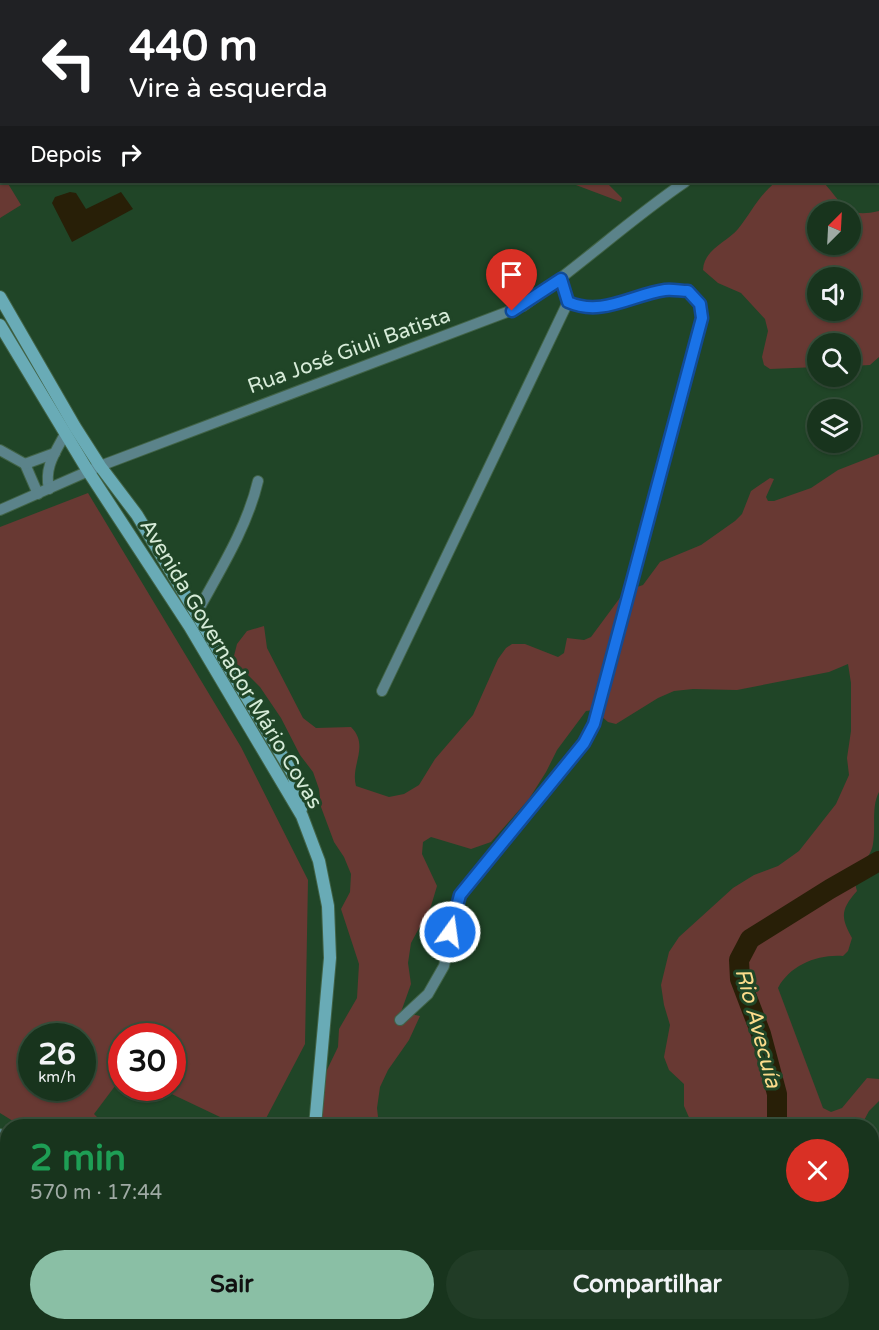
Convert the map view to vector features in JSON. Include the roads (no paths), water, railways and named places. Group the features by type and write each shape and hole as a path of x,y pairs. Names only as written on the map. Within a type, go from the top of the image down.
{"main road":[{"name":"Avenida Governador Mário Covas","path":"0,297 94,469 304,823 319,861 328,906 330,958 316,1119"},
{"name":"Avenida Governador Mário Covas","path":"2,330 65,434 94,469"},
{"path":"94,469 137,515 293,774 304,823"}],"street":[{"name":"Rua José Giuli Batista","path":"0,510 94,469 315,383 523,306 561,279 657,200 683,183"},
{"path":"382,691 568,302 561,279"},
{"path":"400,1020 428,994 444,966 460,895 584,743 594,724 702,318 700,304 688,291 666,290 615,305 582,308 568,302"},
{"path":"49,489 46,477 48,466 65,434"},
{"path":"0,450 25,464 38,494"},
{"path":"25,464 55,453"},
{"path":"196,614 238,534 254,499 258,481"}],"waterway":[{"name":"Rio Avecuía","path":"777,1119 777,1094 761,1034 740,979 739,960 750,939 879,861"}]}
